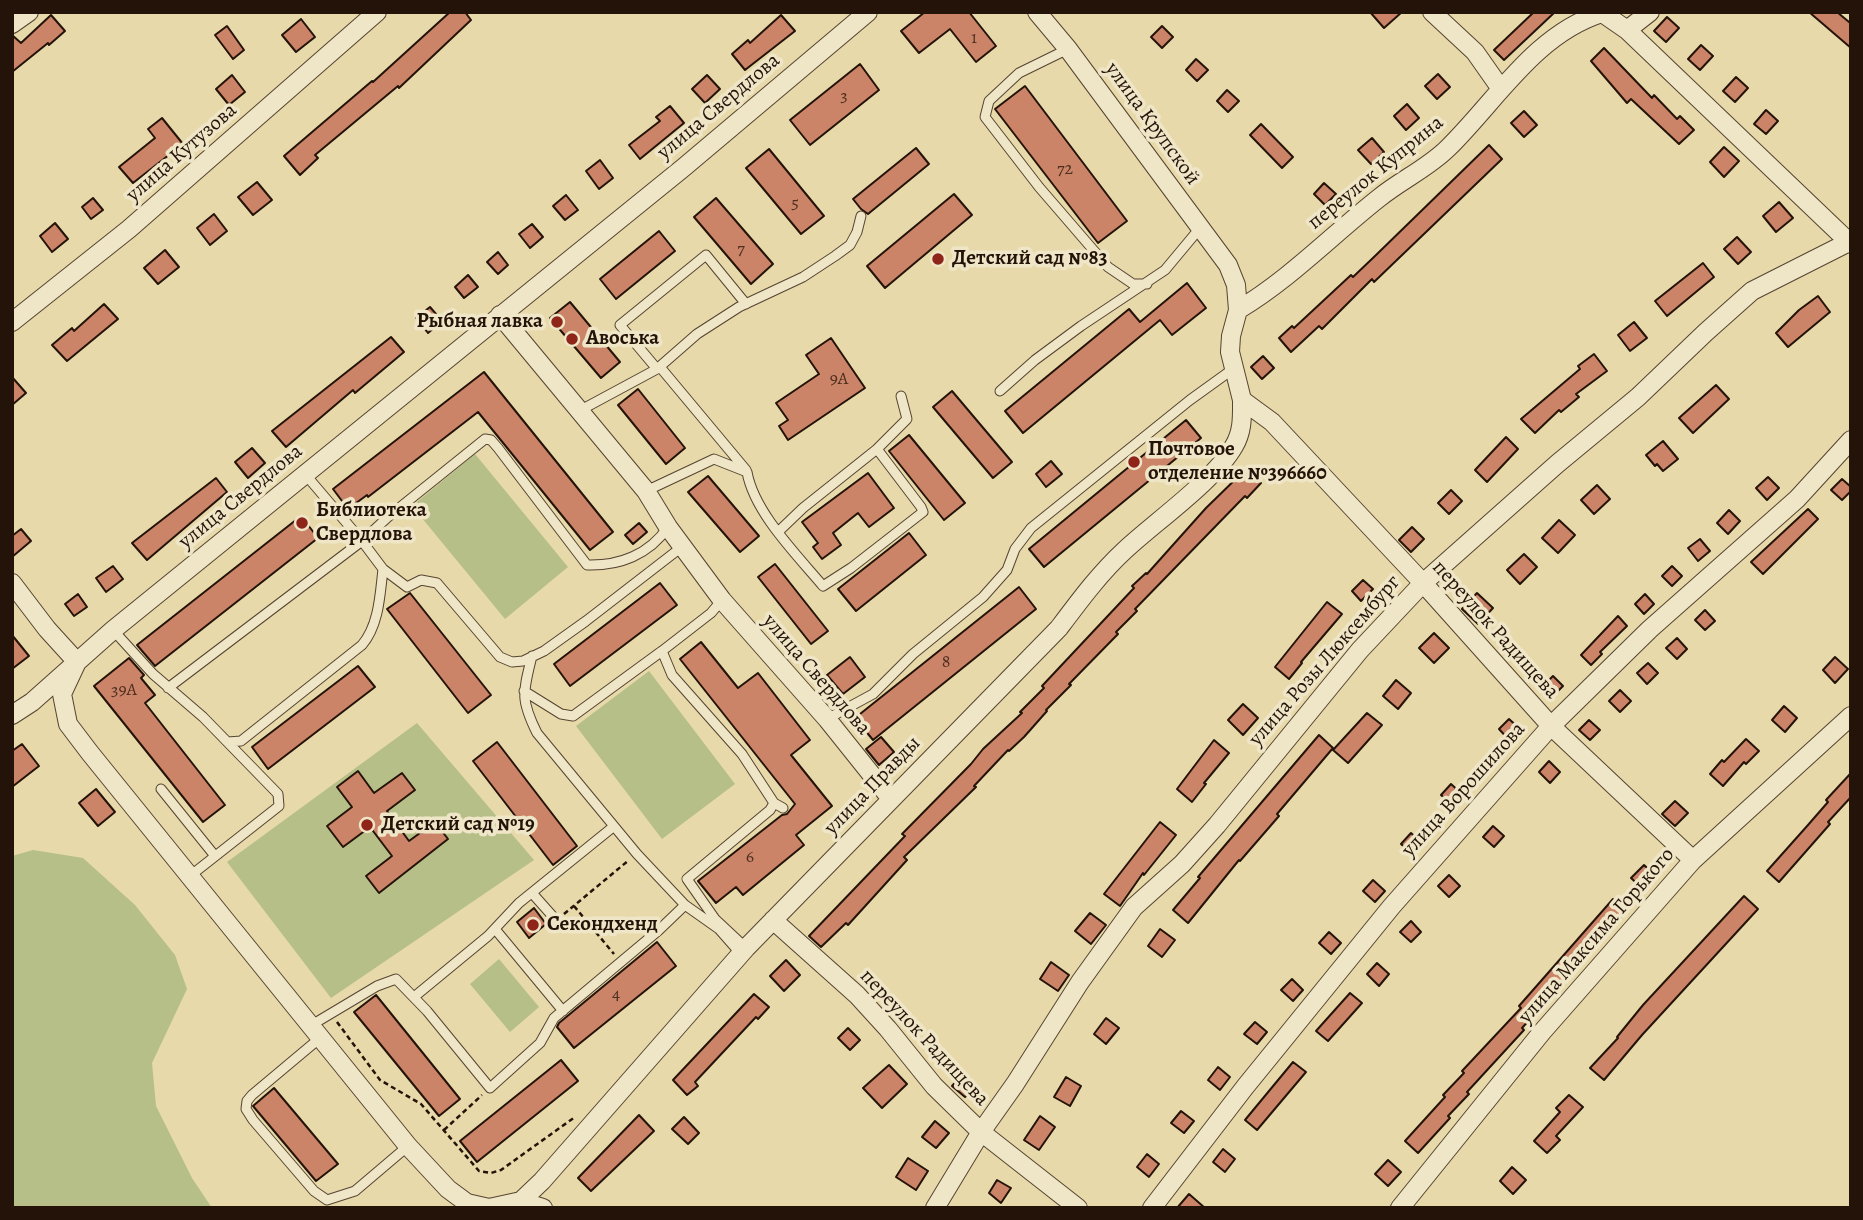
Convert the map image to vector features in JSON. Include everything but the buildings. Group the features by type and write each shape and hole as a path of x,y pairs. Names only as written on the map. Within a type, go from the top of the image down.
{"street":[{"path":"12,24 29,12"},
{"name":"улица Кутузова","path":"12,323 129,229 377,12"},
{"name":"улица Свердлова","path":"12,715 32,702 113,630 682,168 867,12"},
{"name":"улица Крупской","path":"1037,12 1068,49 1228,265 1236,285 1238,310"},
{"path":"1052,12 1054,33"},
{"path":"1432,12 1475,52 1501,89"},
{"path":"1627,30 1650,12"},
{"path":"1602,13 1627,30 1851,242"},
{"name":"переулок Куприна","path":"1238,310 1286,278 1380,197 1447,150 1501,89 1558,35 1581,20 1602,13"},
{"name":"улица Розы Люксембург","path":"935,1208 981,1132 1080,982 1134,907 1182,864 1217,825 1360,650 1423,583 1557,464 1638,397 1752,291 1851,242"},
{"path":"1238,310 1231,336 1233,369 1242,400"},
{"name":"улица Свердлова","path":"500,315 646,491 668,527 722,600 827,719 891,799"},
{"name":"переулок Радищева","path":"1242,400 1272,422 1423,583 1551,726 1693,860"},
{"name":"улица Правды","path":"521,1201 542,1181 773,920 1059,628 1090,586 1124,551 1209,476 1234,447 1242,427 1242,400"},
{"name":"улица Ворошилова","path":"1152,1208 1245,1087 1392,906 1551,726 1650,629 1797,499 1851,440"},
{"path":"12,583 76,662 62,694 68,724 188,877 408,1146 448,1189 467,1203 489,1208 521,1201 543,1208"},
{"name":"улица Максима Горького","path":"1400,1208 1542,1032 1693,860 1851,716"},
{"name":"переулок Радищева","path":"773,920 857,995 933,1086 981,1132 1078,1208"},
{"path":"542,1181 543,1195 552,1208"}],"lane":[{"path":"1068,49 1019,73 989,101 985,117 1039,187 1108,267 1133,285 1147,284"},
{"path":"579,411 658,368 696,334 746,304 803,277 835,256 850,244 857,232 861,216"},
{"path":"1000,391 1035,360 1081,326 1165,270 1200,228"},
{"path":"746,304 706,256 620,325 747,472 750,491 823,586 851,568 923,512 877,449"},
{"path":"827,719 873,695 912,654 983,597 1007,570 1016,550 1031,528 1233,369"},
{"path":"779,531 803,508 877,449 907,419 901,396"},
{"path":"168,688 362,541 485,439 491,440 498,448 587,565 625,562 660,539 668,527"},
{"path":"646,491 714,458 747,472"},
{"path":"305,474 383,569 407,587 421,580 437,583 500,657 512,662 532,656 586,621 683,546"},
{"path":"228,742 241,741 362,645 370,636 378,607 383,569"},
{"path":"524,691 561,714 573,716 711,613 722,600"},
{"path":"113,630 168,688 203,717 278,794 279,806 188,877"},
{"path":"662,651 672,675 742,754 778,805 687,879 715,919 744,951"},
{"path":"532,656 524,691 527,714 537,733 613,827 685,905 744,951"},
{"path":"161,789 215,856"},
{"path":"414,997 495,929 532,893 613,827"},
{"path":"532,893 556,920"},
{"path":"408,1146 355,1191 327,1200 314,1191 253,1120 246,1109 247,1101 331,1013 377,986 396,979 490,1088 540,1043 554,1018 685,905"},
{"path":"495,929 563,1011"}],"path":[{"path":"556,920 637,854"},
{"path":"573,906 621,962"},
{"path":"331,1013 380,1080 421,1104 480,1171 491,1173 501,1170 584,1110"},
{"path":"444,1130 490,1088"}],"green space":[{"path":"475,454 568,567 505,619 412,506"},
{"path":"649,671 735,784 662,839 576,726"},
{"path":"417,723 534,860 331,998 227,862"},
{"path":"33,850 83,858 135,905 175,955 187,989 152,1063 156,1106 192,1178 212,1208 12,1208 12,856"},
{"path":"499,959 539,1007 510,1032 470,984"}],"place":[{"name":"Детский сад №83","path":"938,259"},
{"name":"Рыбная лавка","path":"557,322"},
{"name":"Авоська","path":"572,339"},
{"name":"Почтовое отделение №396660","path":"1134,462"},
{"name":"Библиотека Свердлова","path":"302,523"},
{"name":"Детский сад №19","path":"367,825"},
{"name":"Секондхенд","path":"533,925"}]}
